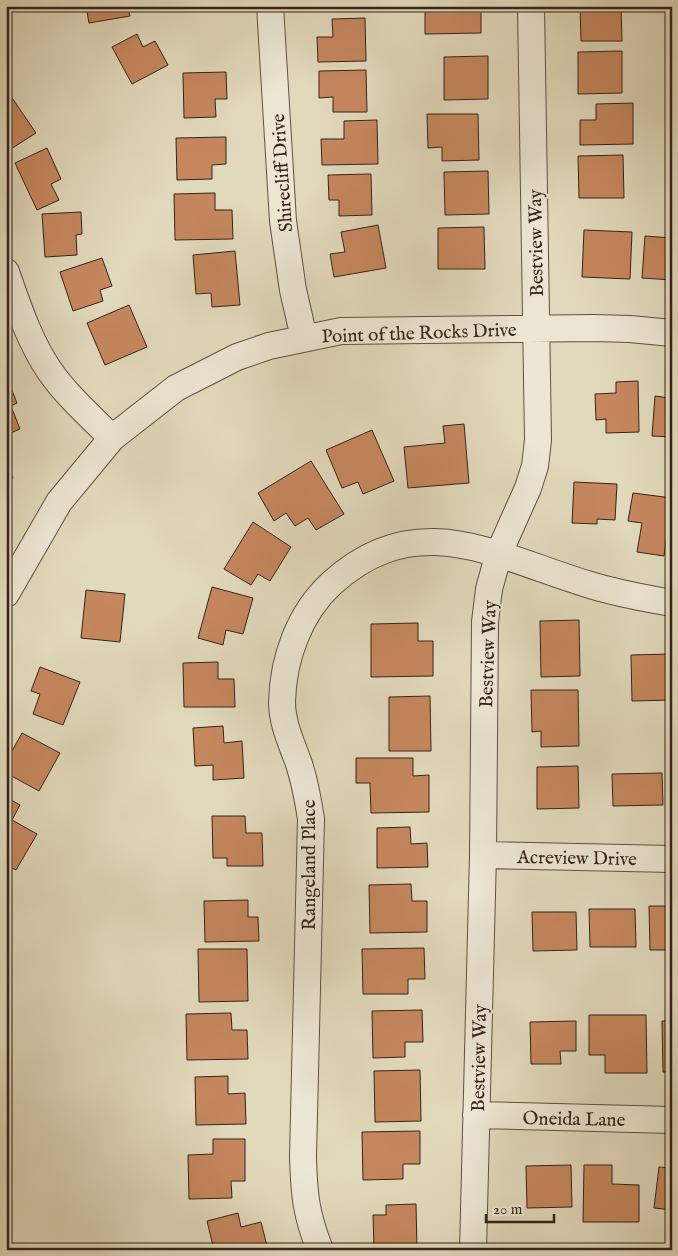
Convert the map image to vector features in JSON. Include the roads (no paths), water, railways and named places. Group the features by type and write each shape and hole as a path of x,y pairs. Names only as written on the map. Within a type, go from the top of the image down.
{"street":[{"name":"Shirecliff Drive","path":"270,6 283,221 293,290 304,338"},
{"name":"Bestview Way","path":"473,1250 483,855 486,622 489,589 499,553 528,488 534,466 539,419 531,6"},
{"path":"6,272 23,318 50,371 71,397 112,438"},
{"name":"Point of the Rocks Drive","path":"6,594 59,502 112,438 176,388 207,372 268,346 341,332 536,328 630,329 672,333"},
{"name":"Rangeland Place","path":"320,1250 308,1220 304,1191 303,1157 311,819 307,789 287,733 282,705 284,676 292,643 306,616 323,592 346,571 373,555 399,547 428,542 454,542 499,553 587,584 672,603"},
{"name":"Acreview Drive","path":"483,855 672,859"},
{"name":"Oneida Lane","path":"476,1115 672,1120"}]}
